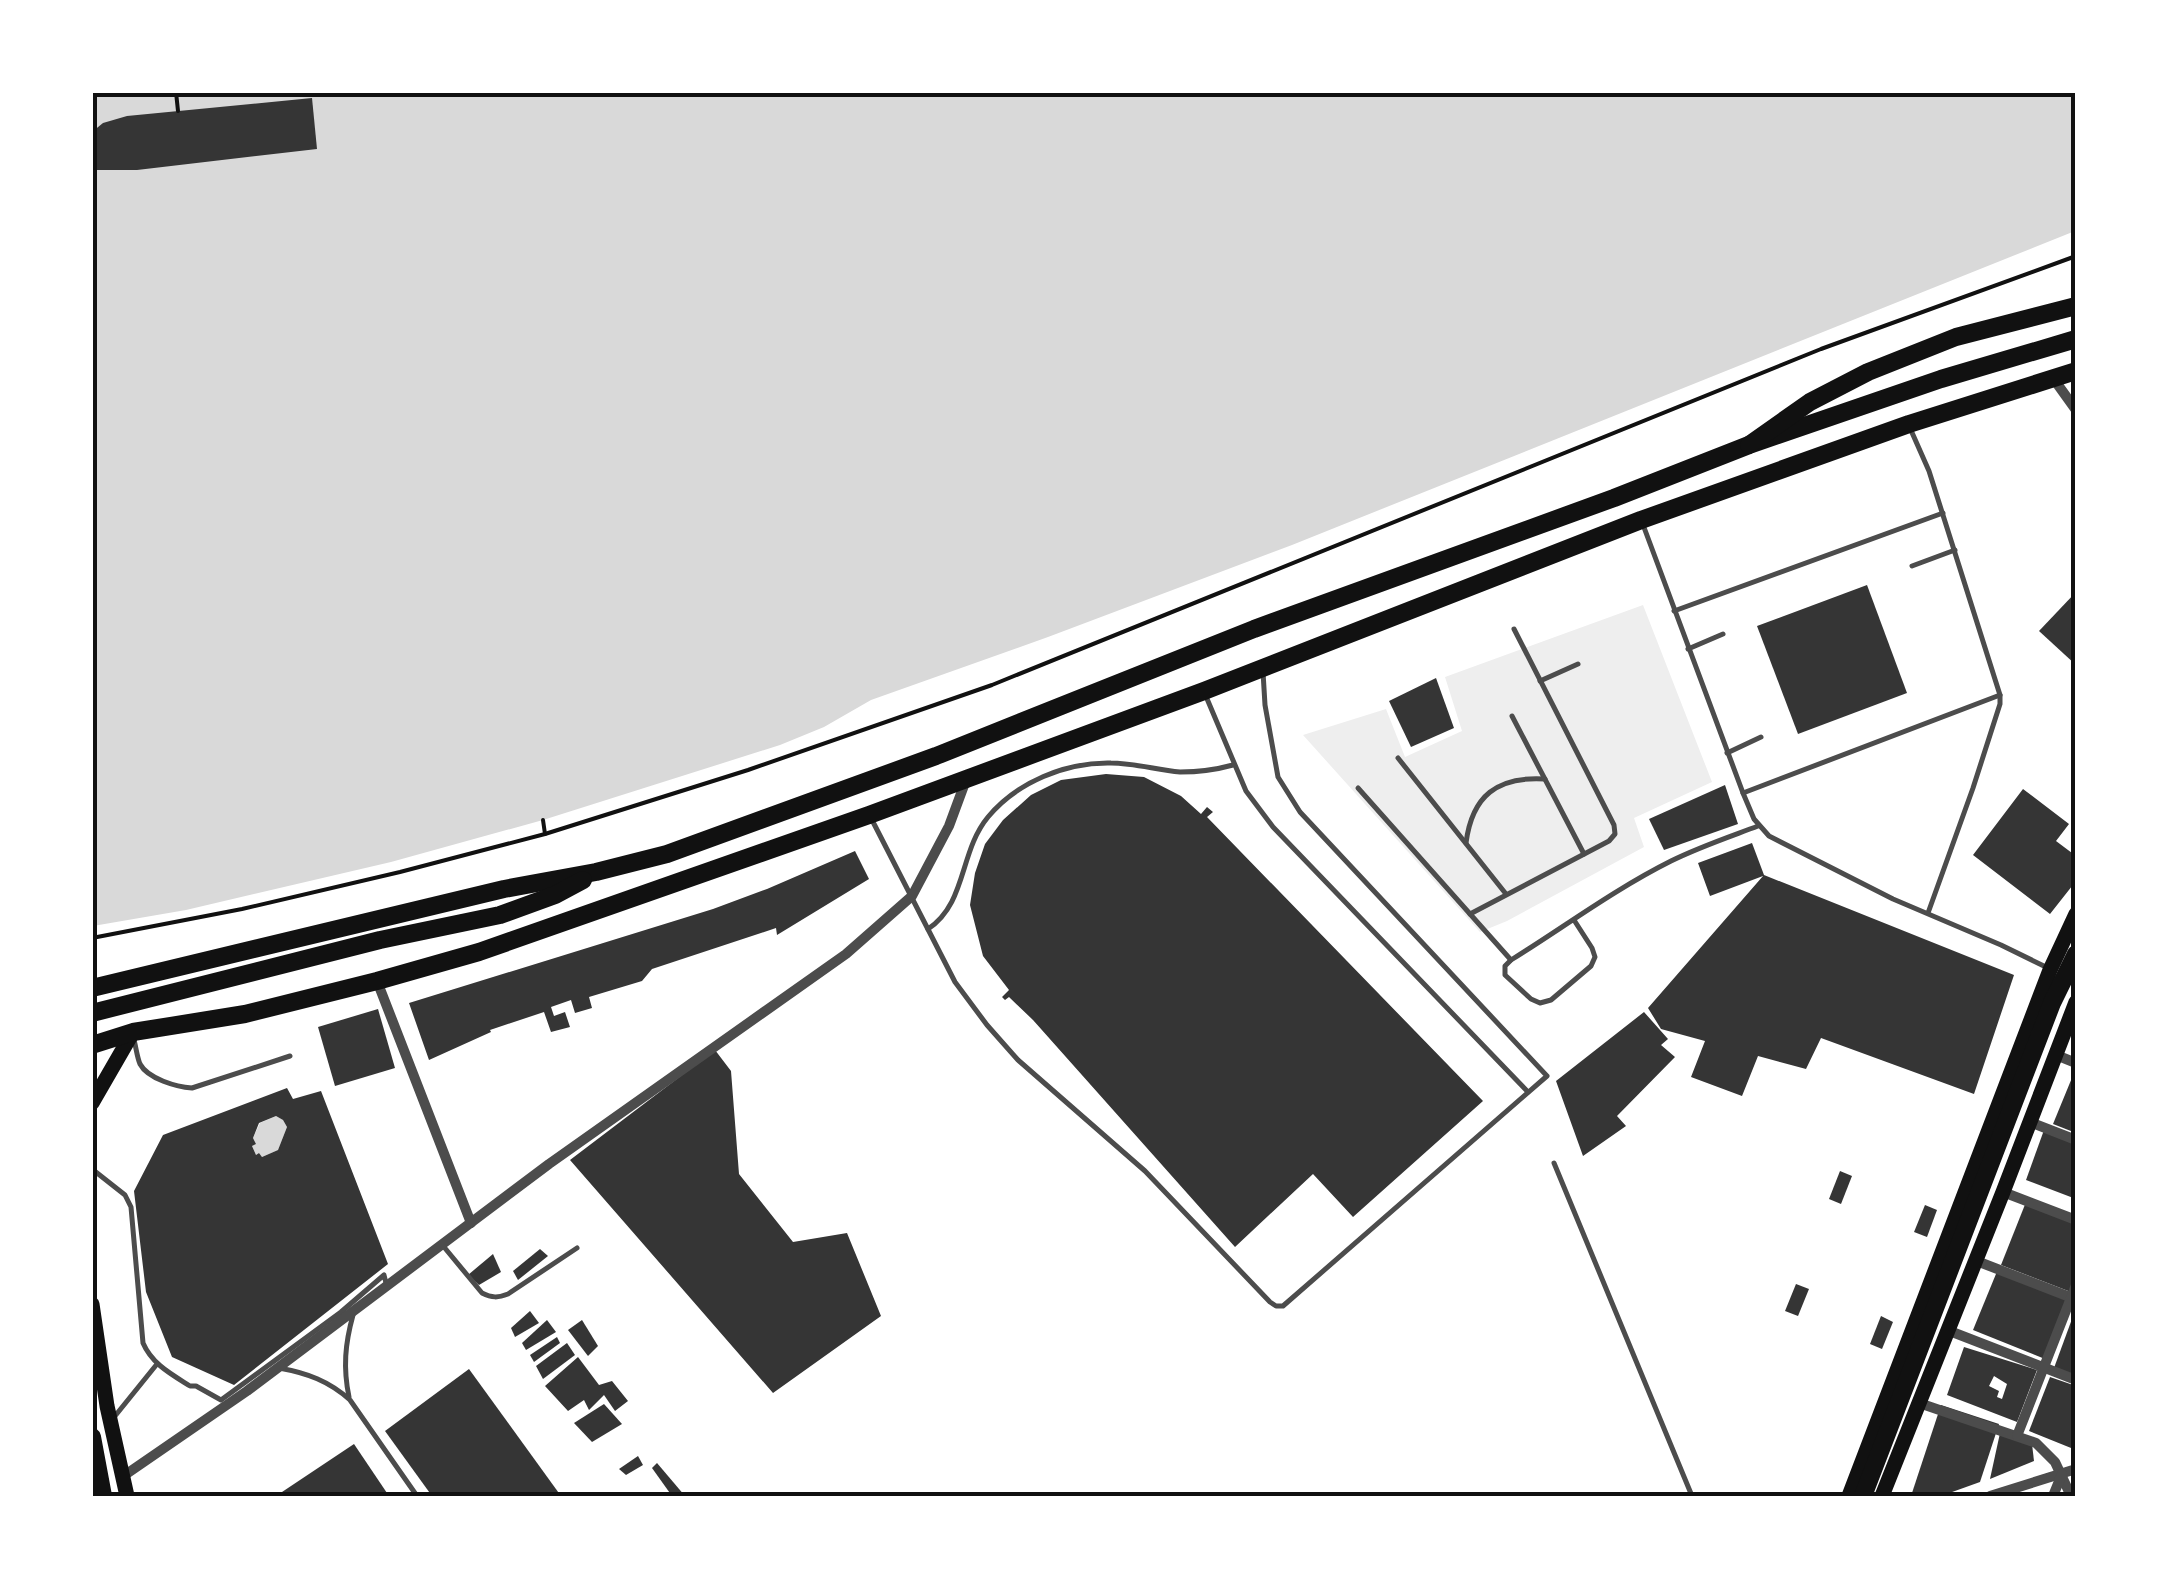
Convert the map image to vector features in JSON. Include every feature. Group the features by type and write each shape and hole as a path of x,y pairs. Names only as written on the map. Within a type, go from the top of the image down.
{"highway":[{"path":"1749,445 1810,402 1868,372 1956,337 2076,306"},
{"path":"92,988 666,854 936,756 1254,629 1749,445 1940,379 2076,338"},
{"path":"92,1045 142,1030 245,1014 478,952 1204,692 1641,520 1909,424 2076,371"},
{"path":"92,1012 380,940 500,915 555,895 596,872"},
{"path":"1863,1496 2052,1003 2076,954"},
{"path":"132,979 114,993 116,1004 142,1030"},
{"path":"92,1437 103,1496"}],"main road":[{"path":"1849,1496 2050,970 2076,914"},
{"path":"1882,1496 2076,1002"},
{"path":"92,1104 142,1030"},
{"path":"92,1304 110,1422 127,1496"}],"street":[{"path":"2054,378 2076,410"},
{"path":"122,1477 222,1403 278,1368 549,1164 846,954 912,896 949,826 967,777"},
{"path":"378,981 470,1223"},
{"path":"2056,1055 2076,1062"},
{"path":"2030,1122 2076,1140"},
{"path":"2003,1192 2076,1220"},
{"path":"1974,1260 2073,1299"},
{"path":"2017,1436 2076,1284"},
{"path":"1947,1330 2076,1380"},
{"path":"1918,1403 2036,1443 2062,1474 2071,1496"},
{"path":"1990,1496 2076,1469"},
{"path":"2052,1496 2062,1474"}],"lane":[{"path":"1909,424 1929,471 2000,695 1973,788 1928,913"},
{"path":"1674,611 1942,513"},
{"path":"1641,520 1758,826 1769,836 1893,899 2050,970"},
{"path":"1912,566 1955,550"},
{"path":"1470,914 1610,841 1616,829 1514,628"},
{"path":"1688,648 1722,634"},
{"path":"1540,680 1578,664"},
{"path":"869,815 954,982 986,1025 1018,1060 1145,1171 1276,1306 1283,1306 1547,1076 1300,812 1278,777 1262,669"},
{"path":"1204,692 1246,791 1273,827 1528,1092"},
{"path":"1743,793 2000,695"},
{"path":"1512,716 1584,854"},
{"path":"1727,752 1761,737"},
{"path":"1398,758 1506,894"},
{"path":"928,929 949,910 975,836 990,814 1051,772 1110,762 1177,772 1214,770 1234,764"},
{"path":"1466,843 1469,823 1489,792 1524,777 1545,779"},
{"path":"1358,788 1511,960"},
{"path":"1574,920 1592,948 1595,957 1591,966 1551,1000 1540,1003 1531,999 1505,974 1505,966 1511,960 1574,920 1672,860 1758,826"},
{"path":"142,1030 139,1063 146,1072 180,1087 192,1088 290,1056"},
{"path":"1554,1164 1692,1496"},
{"path":"92,1169 125,1194 131,1206 143,1343 148,1355 190,1386 222,1403 384,1275 387,1286"},
{"path":"442,1244 482,1293 490,1297 508,1294 577,1248"},
{"path":"350,1400 344,1354 354,1310"},
{"path":"110,1422 157,1364"},
{"path":"278,1368 318,1378 350,1400 417,1496"}],"path":[{"path":"176,92 178,111"},
{"path":"92,938 242,909 400,872 545,834 748,770 992,685 1821,349 2076,256"},
{"path":"543,820 545,834"}],"shaded area":[{"path":"93,93 2075,93 2075,231 1292,545 871,700 824,727 780,745 543,820 391,862 186,910 93,926"},
{"path":"1643,605 1712,782 1634,818 1644,847 1480,932 1303,735 1386,709 1405,757 1462,731 1445,677"},
{"path":"276,1116 287,1127 278,1150 262,1157 256,1155 253,1138 260,1123"}],"building":[{"path":"312,98 317,149 137,170 92,167 92,132 103,123 127,116"},
{"path":"1867,585 1907,693 1798,734 1757,626"},
{"path":"2076,592 2076,665 2039,631"},
{"path":"1436,678 1454,728 1411,747 1389,701"},
{"path":"1106,774 1144,777 1181,796 1201,814 1207,807 1213,812 1207,817 1483,1101 1353,1217 1313,1174 1235,1247 1033,1020 1009,997 1002,997 1009,990 983,956 970,905 985,844 1003,820 1031,795 1061,780"},
{"path":"1725,785 1738,824 1664,850 1649,819"},
{"path":"2023,789 2069,824 2056,841 2076,856 2071,870 2076,873 2076,881 2050,914 1973,855"},
{"path":"1752,843 1764,875 2014,975 1974,1094 1821,1038 1806,1069 1758,1056 1742,1096 1691,1077 1705,1041 1661,1029 1648,1008 1763,876 1710,896 1698,863"},
{"path":"855,851 869,879 777,935 776,928 652,969 642,981 589,997 592,1008 575,1013 571,1000 551,1007 554,1016 565,1012 570,1027 551,1032 544,1012 490,1030 429,1060 409,1003 713,909"},
{"path":"378,1009 395,1068 335,1086 318,1027"},
{"path":"1644,1012 1668,1039 1661,1045 1675,1057 1617,1116 1626,1126 1583,1156 1556,1081"},
{"path":"715,1050 731,1071 739,1174 793,1242 847,1233 881,1316 773,1393 570,1160"},
{"path":"2076,1068 2076,1133 2053,1124"},
{"path":"287,1088 293,1099 321,1091 388,1264 234,1385 172,1357 146,1292 134,1191 163,1135","holes":["276,1116 287,1127 278,1150 262,1157 256,1155 252,1146 256,1144 253,1138 259,1123"]},
{"path":"2044,1130 2076,1142 2076,1199 2026,1180"},
{"path":"1840,1171 1852,1176 1841,1204 1829,1199"},
{"path":"2026,1202 2076,1222 2076,1294 2001,1265"},
{"path":"1925,1205 1937,1210 1927,1237 1914,1232"},
{"path":"540,1249 548,1256 518,1280 513,1271"},
{"path":"493,1254 501,1272 479,1285 468,1275"},
{"path":"1998,1269 2068,1299 2045,1359 1973,1330"},
{"path":"1796,1284 1809,1289 1798,1316 1785,1311"},
{"path":"2076,1308 2076,1376 2054,1368"},
{"path":"530,1311 539,1323 515,1337 511,1328"},
{"path":"1881,1316 1893,1322 1882,1349 1870,1344"},
{"path":"547,1320 556,1332 526,1350 522,1343"},
{"path":"582,1320 598,1346 588,1356 568,1330"},
{"path":"557,1337 560,1343 534,1362 530,1355"},
{"path":"567,1343 575,1355 543,1379 536,1366"},
{"path":"1964,1347 2037,1370 2017,1422 1947,1395","holes":["1994,1376 2007,1384 2002,1399 1997,1397 1999,1391 1989,1386"]},
{"path":"578,1357 599,1385 612,1381 628,1401 615,1411 604,1395 589,1410 584,1400 568,1411 545,1386"},
{"path":"469,1369 561,1496 432,1496 385,1431"},
{"path":"2050,1377 2076,1386 2076,1450 2029,1431"},
{"path":"604,1404 622,1424 592,1442 574,1423"},
{"path":"1941,1405 1999,1424 1980,1482 1941,1496 1911,1496"},
{"path":"2000,1433 2032,1444 2034,1461 1990,1479"},
{"path":"354,1444 389,1496 276,1496"},
{"path":"638,1456 643,1465 626,1475 619,1469"},
{"path":"657,1463 685,1496 672,1496 652,1468"}]}
